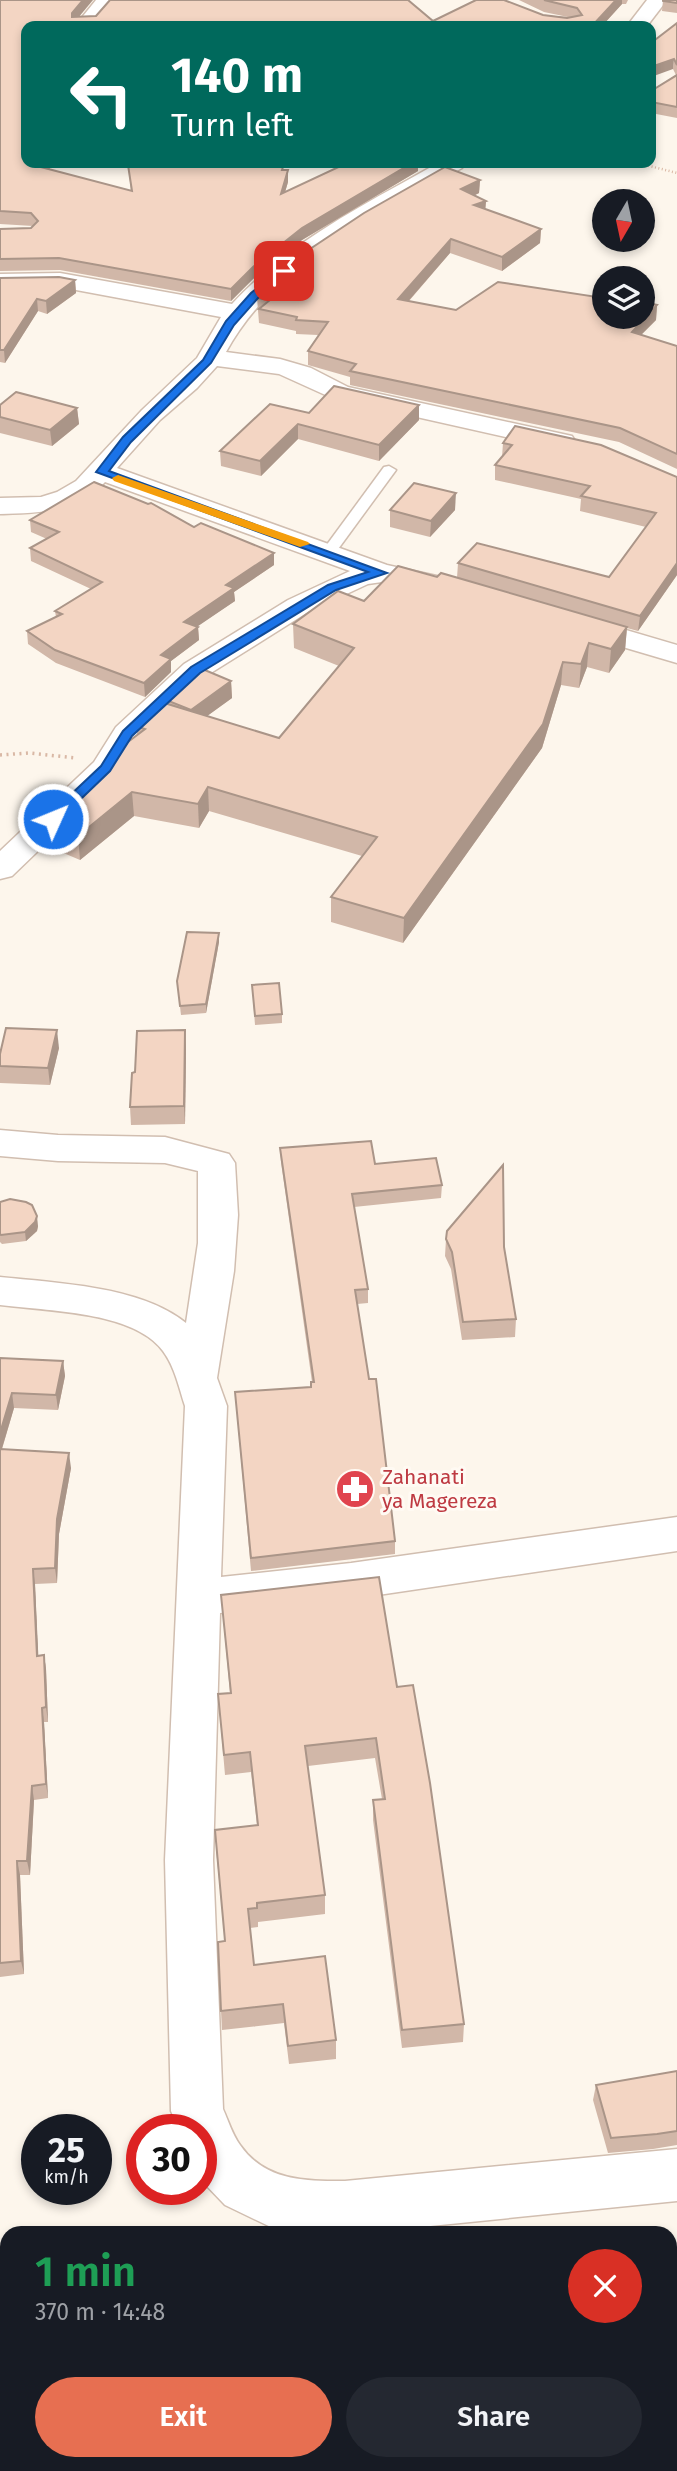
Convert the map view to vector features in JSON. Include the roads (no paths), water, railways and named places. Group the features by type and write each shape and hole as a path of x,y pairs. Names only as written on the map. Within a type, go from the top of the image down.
{"street":[{"path":"89,21 106,0"},
{"path":"641,21 657,0"},
{"path":"0,506 42,505 67,498 86,487 102,472 127,440 188,383 254,295 317,240 445,168"},
{"path":"0,281 60,281 239,313"},
{"path":"209,358 290,370 314,379 329,390 589,447"},
{"path":"102,472 382,573 416,578 470,594"},
{"path":"0,869 106,768 127,734 195,670 332,588 360,577 382,573"},
{"path":"548,617 677,654"},
{"path":"0,1143 58,1148 165,1150 216,1163 220,1188 213,1280 196,1380"},
{"path":"0,1291 98,1304 156,1321 171,1332 186,1352 206,1406 189,1860 197,2110 221,2163 244,2186 275,2202 309,2208 345,2208 677,2175"},
{"path":"199,1597 351,1581 677,1534"}],"lane":[{"path":"328,553 389,470"}],"place":[{"name":"Zahanati ya Magereza","path":"355,1489"}]}
